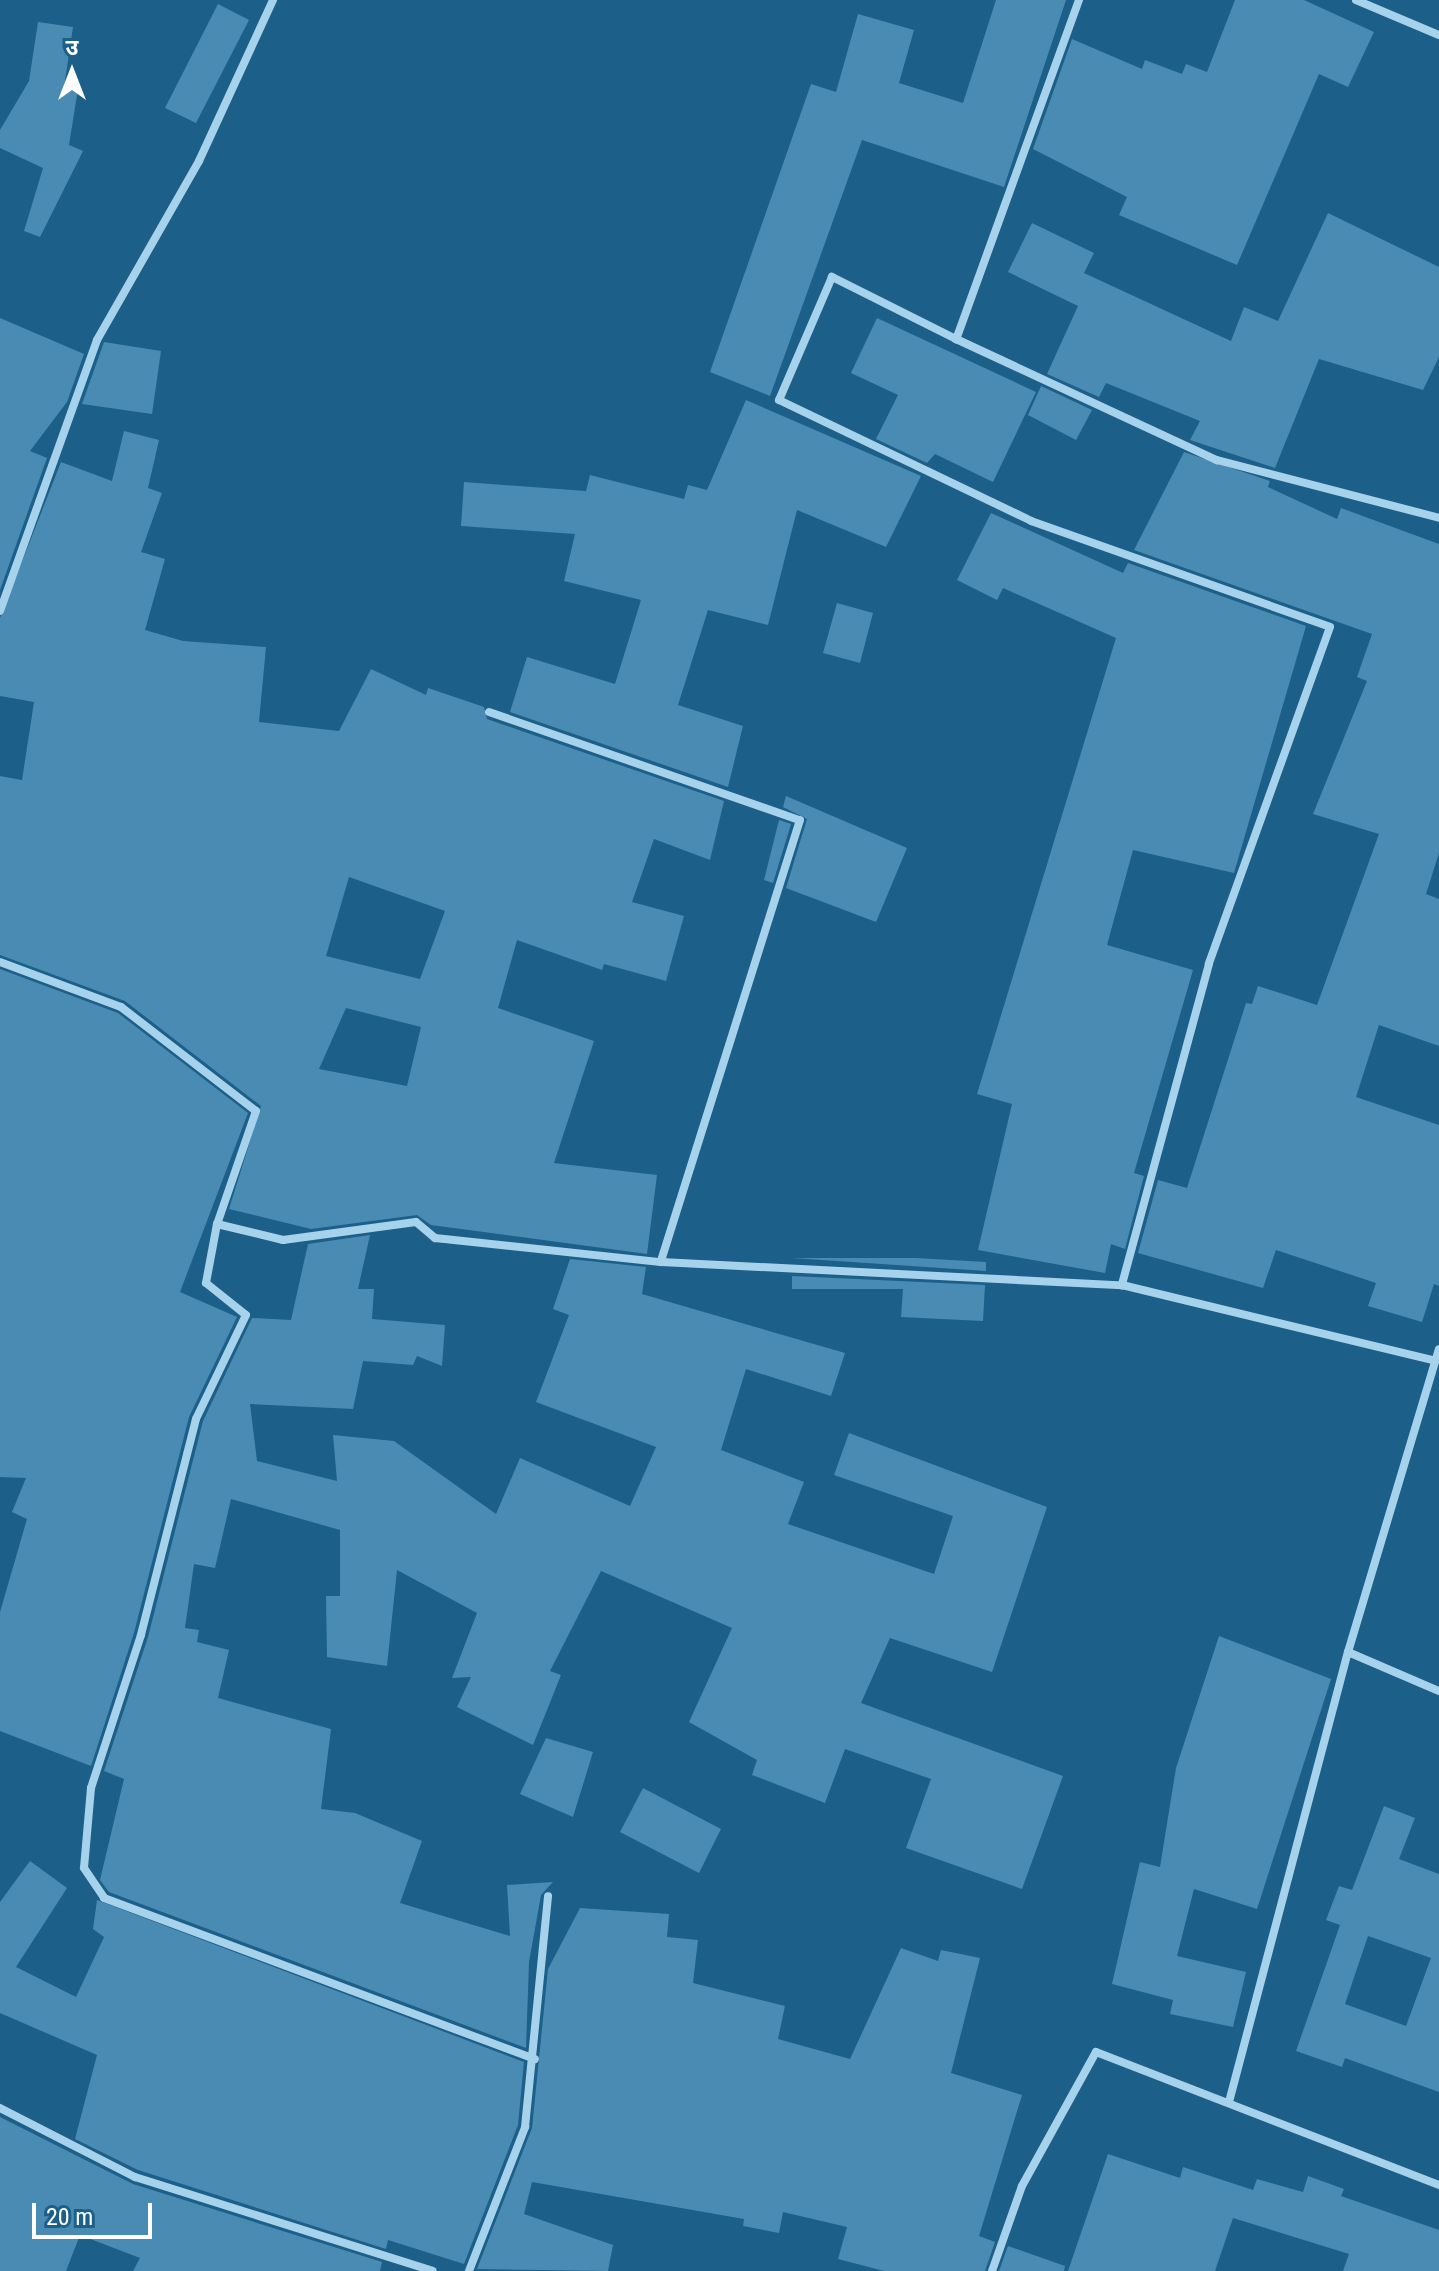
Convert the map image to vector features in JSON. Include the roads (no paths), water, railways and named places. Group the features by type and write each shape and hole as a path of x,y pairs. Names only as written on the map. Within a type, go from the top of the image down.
{"street":[{"path":"0,611 97,340 199,161 273,0"},
{"path":"956,339 1079,0"},
{"path":"1356,0 1439,35"},
{"path":"1122,1285 1209,964 1330,627 1031,521 779,400 832,277 956,339 1217,460 1439,518"},
{"path":"489,712 800,820 661,1262"},
{"path":"0,962 121,1007 256,1111 217,1224 206,1283 246,1315 196,1419 141,1635 91,1788 84,1868 104,1898 535,2059"},
{"path":"217,1224 283,1240 416,1222 435,1238 661,1262 1122,1285 1435,1361"},
{"path":"1229,2102 1348,1652 1439,1349"},
{"path":"1348,1652 1439,1691"},
{"path":"469,2271 525,2127 535,2059 548,1896"},
{"path":"992,2271 1022,2186 1096,2052 1439,2185"},
{"path":"0,2108 135,2177 433,2271"}]}
